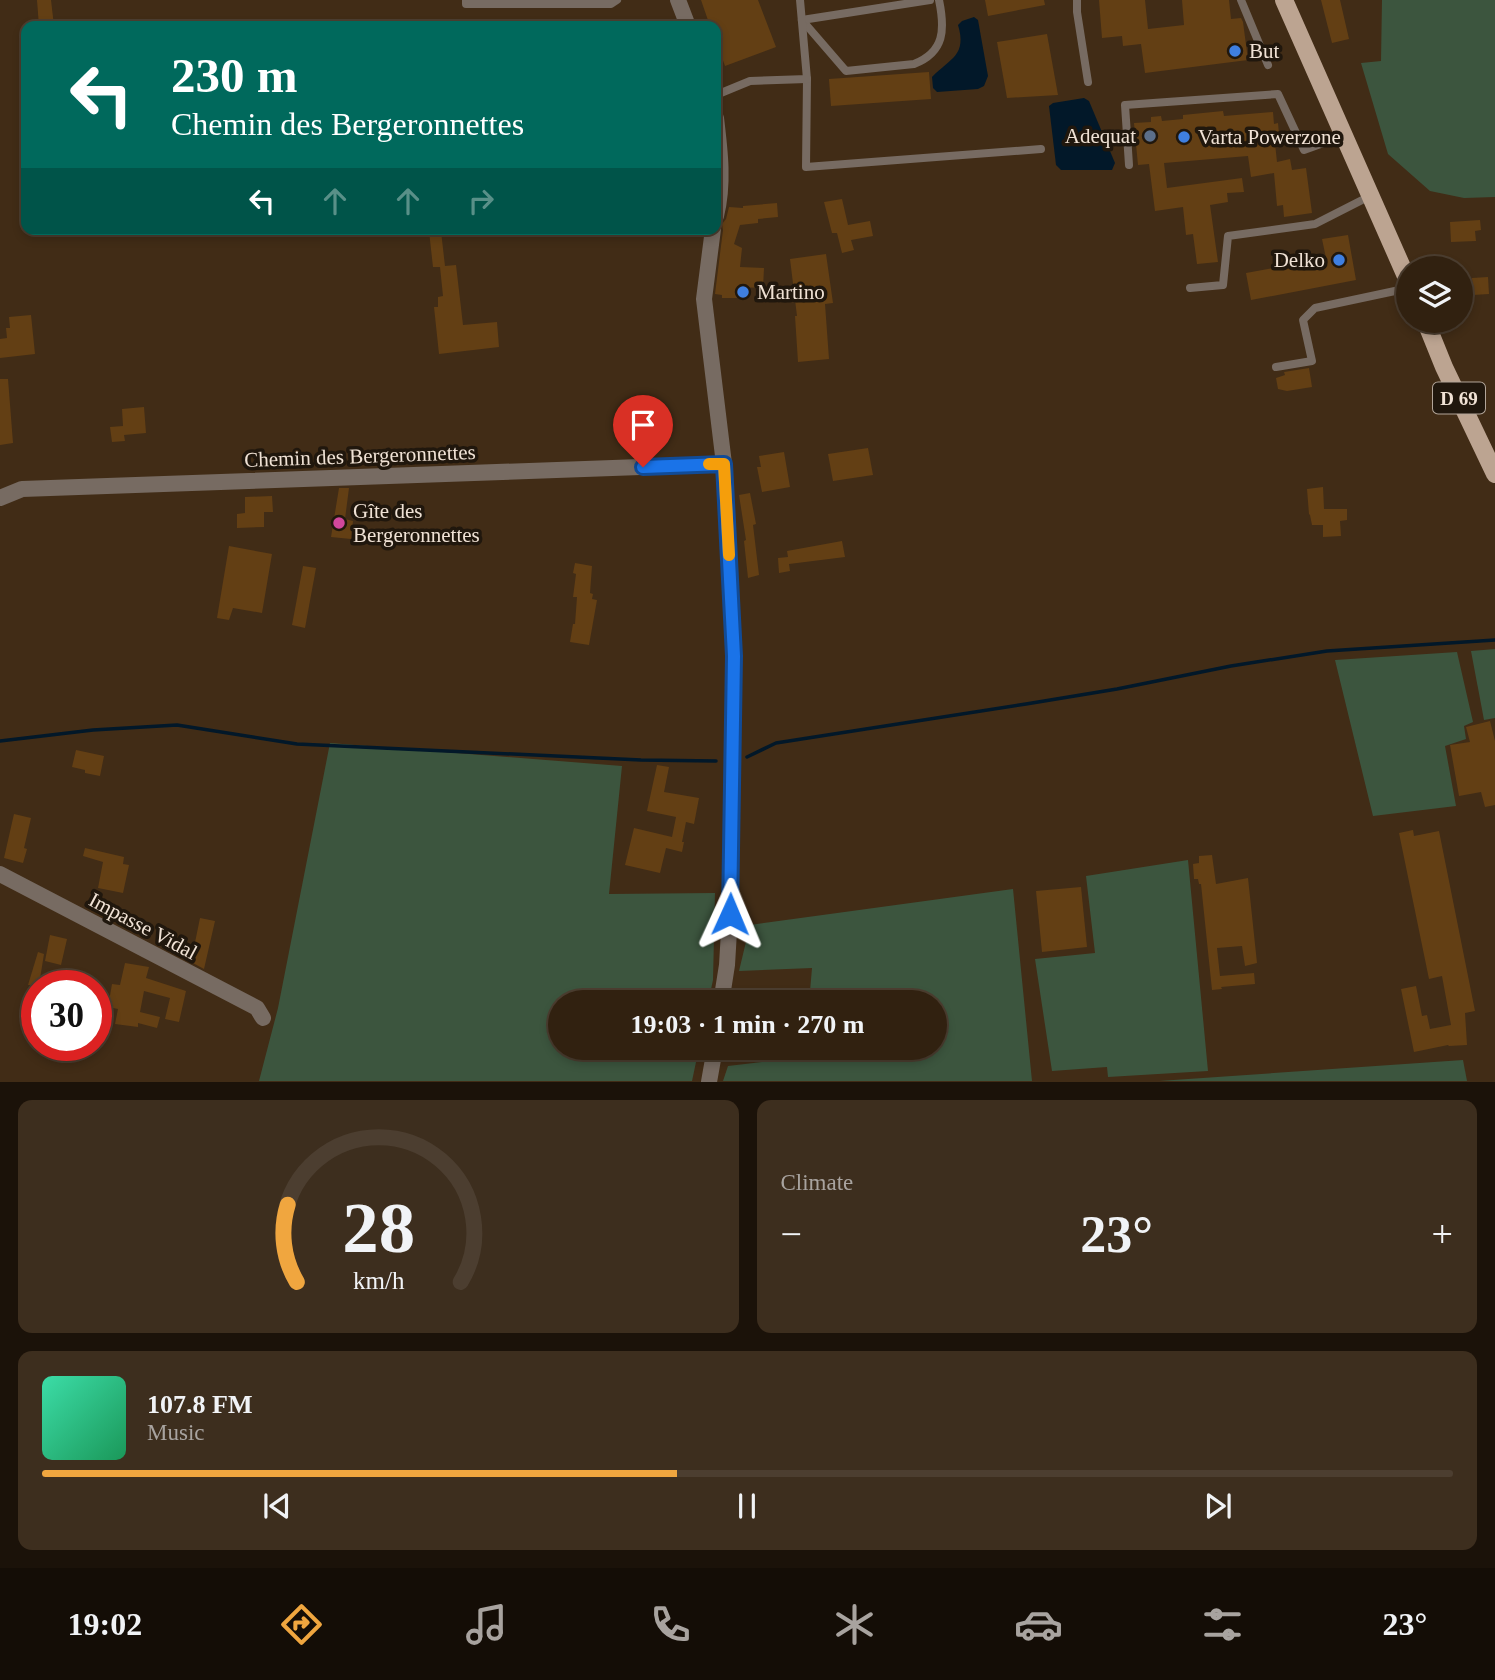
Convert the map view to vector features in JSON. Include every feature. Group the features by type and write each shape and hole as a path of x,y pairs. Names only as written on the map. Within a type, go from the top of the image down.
{"main road":[{"path":"1284,0 1396,256"},
{"name":"D 69","path":"1430,333 1495,474"}],"street":[{"path":"678,0 686,21"},
{"path":"712,235 704,299 724,464 734,656 730,914 723,990"},
{"name":"Chemin des Bergeronnettes","path":"0,498 22,489 724,464"},
{"name":"Impasse Vidal","path":"0,874 257,1008 263,1018"},
{"path":"709,1082 713,1060"}],"lane":[{"path":"466,0 466,4 611,4 617,0"},
{"path":"800,0 807,79 806,167 1041,149"},
{"path":"802,20 930,0"},
{"path":"802,20 846,71 914,64 924,61 935,51 941,40 942,16 939,0"},
{"path":"1077,0 1088,82"},
{"path":"1241,0 1268,65"},
{"path":"721,93 750,81 807,79"},
{"path":"1129,165 1125,105 1278,94 1304,150 1343,136"},
{"path":"1190,288 1223,285 1228,236 1315,223 1370,196"},
{"path":"1276,367 1312,361 1303,320 1315,308 1396,289"}],"green space":[{"path":"1382,0 1495,0 1495,197 1464,198 1430,191 1388,154 1361,63 1381,61"},
{"path":"1495,649 1495,718 1484,720 1471,651"},
{"path":"1457,652 1473,722 1464,726 1466,739 1445,746 1456,806 1373,816 1335,660"},
{"path":"330,743 622,766 609,894 715,893 711,990 548,990 548,1060 696,1060 692,1081 259,1081 278,1008"},
{"path":"1188,860 1208,1071 1108,1077 1107,1067 1052,1071 1035,959 1095,953 1086,876"},
{"path":"1013,889 1032,1081 723,1081 728,1066 778,1060 947,1060 947,990 810,990 812,968 739,971 750,925"},
{"path":"1463,1060 1467,1081 1159,1081"}],"water":[{"path":"974,17 978,20 988,76 984,86 978,89 937,92 933,88 932,77 959,50 958,25"},
{"path":"1084,98 1089,101 1115,163 1112,170 1061,170 1056,165 1049,106"}],"building":[{"path":"37,0 51,0 53,21 39,21"},
{"path":"701,0 758,0 776,47 725,66 721,55 721,21 708,21"},
{"path":"985,0 1044,0 1045,5 988,16"},
{"path":"1099,0 1145,0 1148,29 1184,25 1182,0 1229,0 1231,19 1241,18 1243,22 1248,60 1145,73 1141,44 1123,46 1122,36 1102,38"},
{"path":"1321,0 1340,0 1349,39 1332,43"},
{"path":"1047,34 1058,95 1007,98 997,42"},
{"path":"929,72 931,99 831,106 829,79"},
{"path":"1223,111 1224,116 1273,112 1274,124 1278,123 1279,134 1274,134 1277,162 1290,159 1292,170 1306,168 1312,213 1284,217 1283,205 1277,206 1274,173 1251,177 1248,156 1164,163 1167,188 1242,178 1244,192 1227,193 1228,202 1210,205 1218,262 1197,264 1193,234 1186,235 1183,207 1155,211 1149,164 1138,165 1134,123 1151,122 1151,117 1161,116 1162,121 1183,119 1183,115"},
{"path":"842,199 848,225 870,221 873,236 851,240 854,250 842,253 837,233 832,233 824,202"},
{"path":"777,203 778,217 758,219 758,223 740,225 734,244 742,248 740,267 764,268 763,288 739,287 738,298 722,298 722,295 715,294 722,224 729,207 743,208"},
{"path":"1480,220 1481,230 1475,231 1476,241 1451,242 1450,222"},
{"path":"429,235 441,235 445,266 456,265 463,325 497,322 499,347 439,354 434,307 438,307 438,297 443,296 440,267 433,267"},
{"path":"1348,235 1356,280 1251,300 1246,273 1326,258 1322,239"},
{"path":"826,254 833,303 825,304 829,359 798,362 797,316 790,259"},
{"path":"1488,277 1489,294 1473,295 1473,278"},
{"path":"31,315 35,354 0,358 0,339 7,338 9,317"},
{"path":"1309,368 1312,387 1287,391 1278,389 1276,378 1285,375 1284,372"},
{"path":"0,379 8,379 13,443 0,445"},
{"path":"144,407 146,433 124,435 125,441 112,442 110,427 123,426 122,409"},
{"path":"868,448 873,475 833,481 828,454"},
{"path":"784,452 790,487 762,492 757,467 761,467 759,456"},
{"path":"1323,487 1324,509 1347,509 1347,520 1340,521 1341,536 1323,537 1323,525 1312,525 1307,489"},
{"path":"339,488 349,488 345,519 353,521 351,539 331,537"},
{"path":"750,493 756,524 753,525 759,575 748,578 746,540 739,495"},
{"path":"272,496 273,512 264,512 264,527 237,528 237,514 245,513 245,497"},
{"path":"842,541 845,557 789,564 790,571 779,573 778,558 788,557 787,551"},
{"path":"229,546 272,554 262,613 233,608 229,620 217,618"},
{"path":"575,563 592,566 590,593 593,594 592,599 597,600 589,645 570,642 575,624 577,597 573,597"},
{"path":"303,566 316,568 305,628 292,625"},
{"path":"1490,721 1495,741 1495,805 1485,807 1481,792 1459,796 1450,745 1470,742 1466,727"},
{"path":"76,750 104,756 100,776 72,767"},
{"path":"657,765 669,767 664,792 699,798 694,824 686,822 682,852 666,848 660,873 625,865 634,828 672,837 676,817 647,811"},
{"path":"14,814 31,818 23,863 4,858"},
{"path":"1413,830 1414,836 1439,831 1475,1011 1465,1013 1467,1045 1448,1045 1414,1052 1401,989 1416,986 1422,1016 1427,1015 1430,1029 1451,1025 1442,976 1429,979 1399,833"},
{"path":"85,848 124,857 123,864 129,865 123,893 98,888 103,862 83,856"},
{"path":"1212,855 1216,884 1248,878 1257,963 1245,966 1242,946 1217,948 1220,976 1254,973 1255,984 1212,990 1201,884 1198,879 1194,879 1193,864 1199,863 1199,856"},
{"path":"1081,887 1087,947 1042,952 1036,891"},
{"path":"200,918 215,921 204,969 191,962"},
{"path":"50,935 67,939 61,965 45,961"},
{"path":"38,952 44,954 41,970 33,970"},
{"path":"125,963 149,967 146,978 186,991 179,1022 165,1019 170,998 144,991 140,1012 160,1017 157,1028 138,1023 138,1027 115,1024 118,1009 112,1008 112,984 120,985"},
{"path":"754,988 754,990 734,990"}],"waterway":[{"path":"747,757 776,743 1117,689 1231,666 1327,651 1495,640"},
{"path":"0,741 93,730 177,725 297,744 716,761"}],"slow traffic":[{"path":"709,464 724,464 729,555"}],"place":[{"name":"But","path":"1235,51"},
{"name":"Adequat","path":"1150,136"},
{"name":"Varta Powerzone","path":"1184,137"},
{"name":"Delko","path":"1339,260"},
{"name":"Martino","path":"743,292"},
{"name":"Gîte des Bergeronnettes","path":"339,523"}],"route":[{"path":"643,467 724,464 734,656 730,914"}]}
